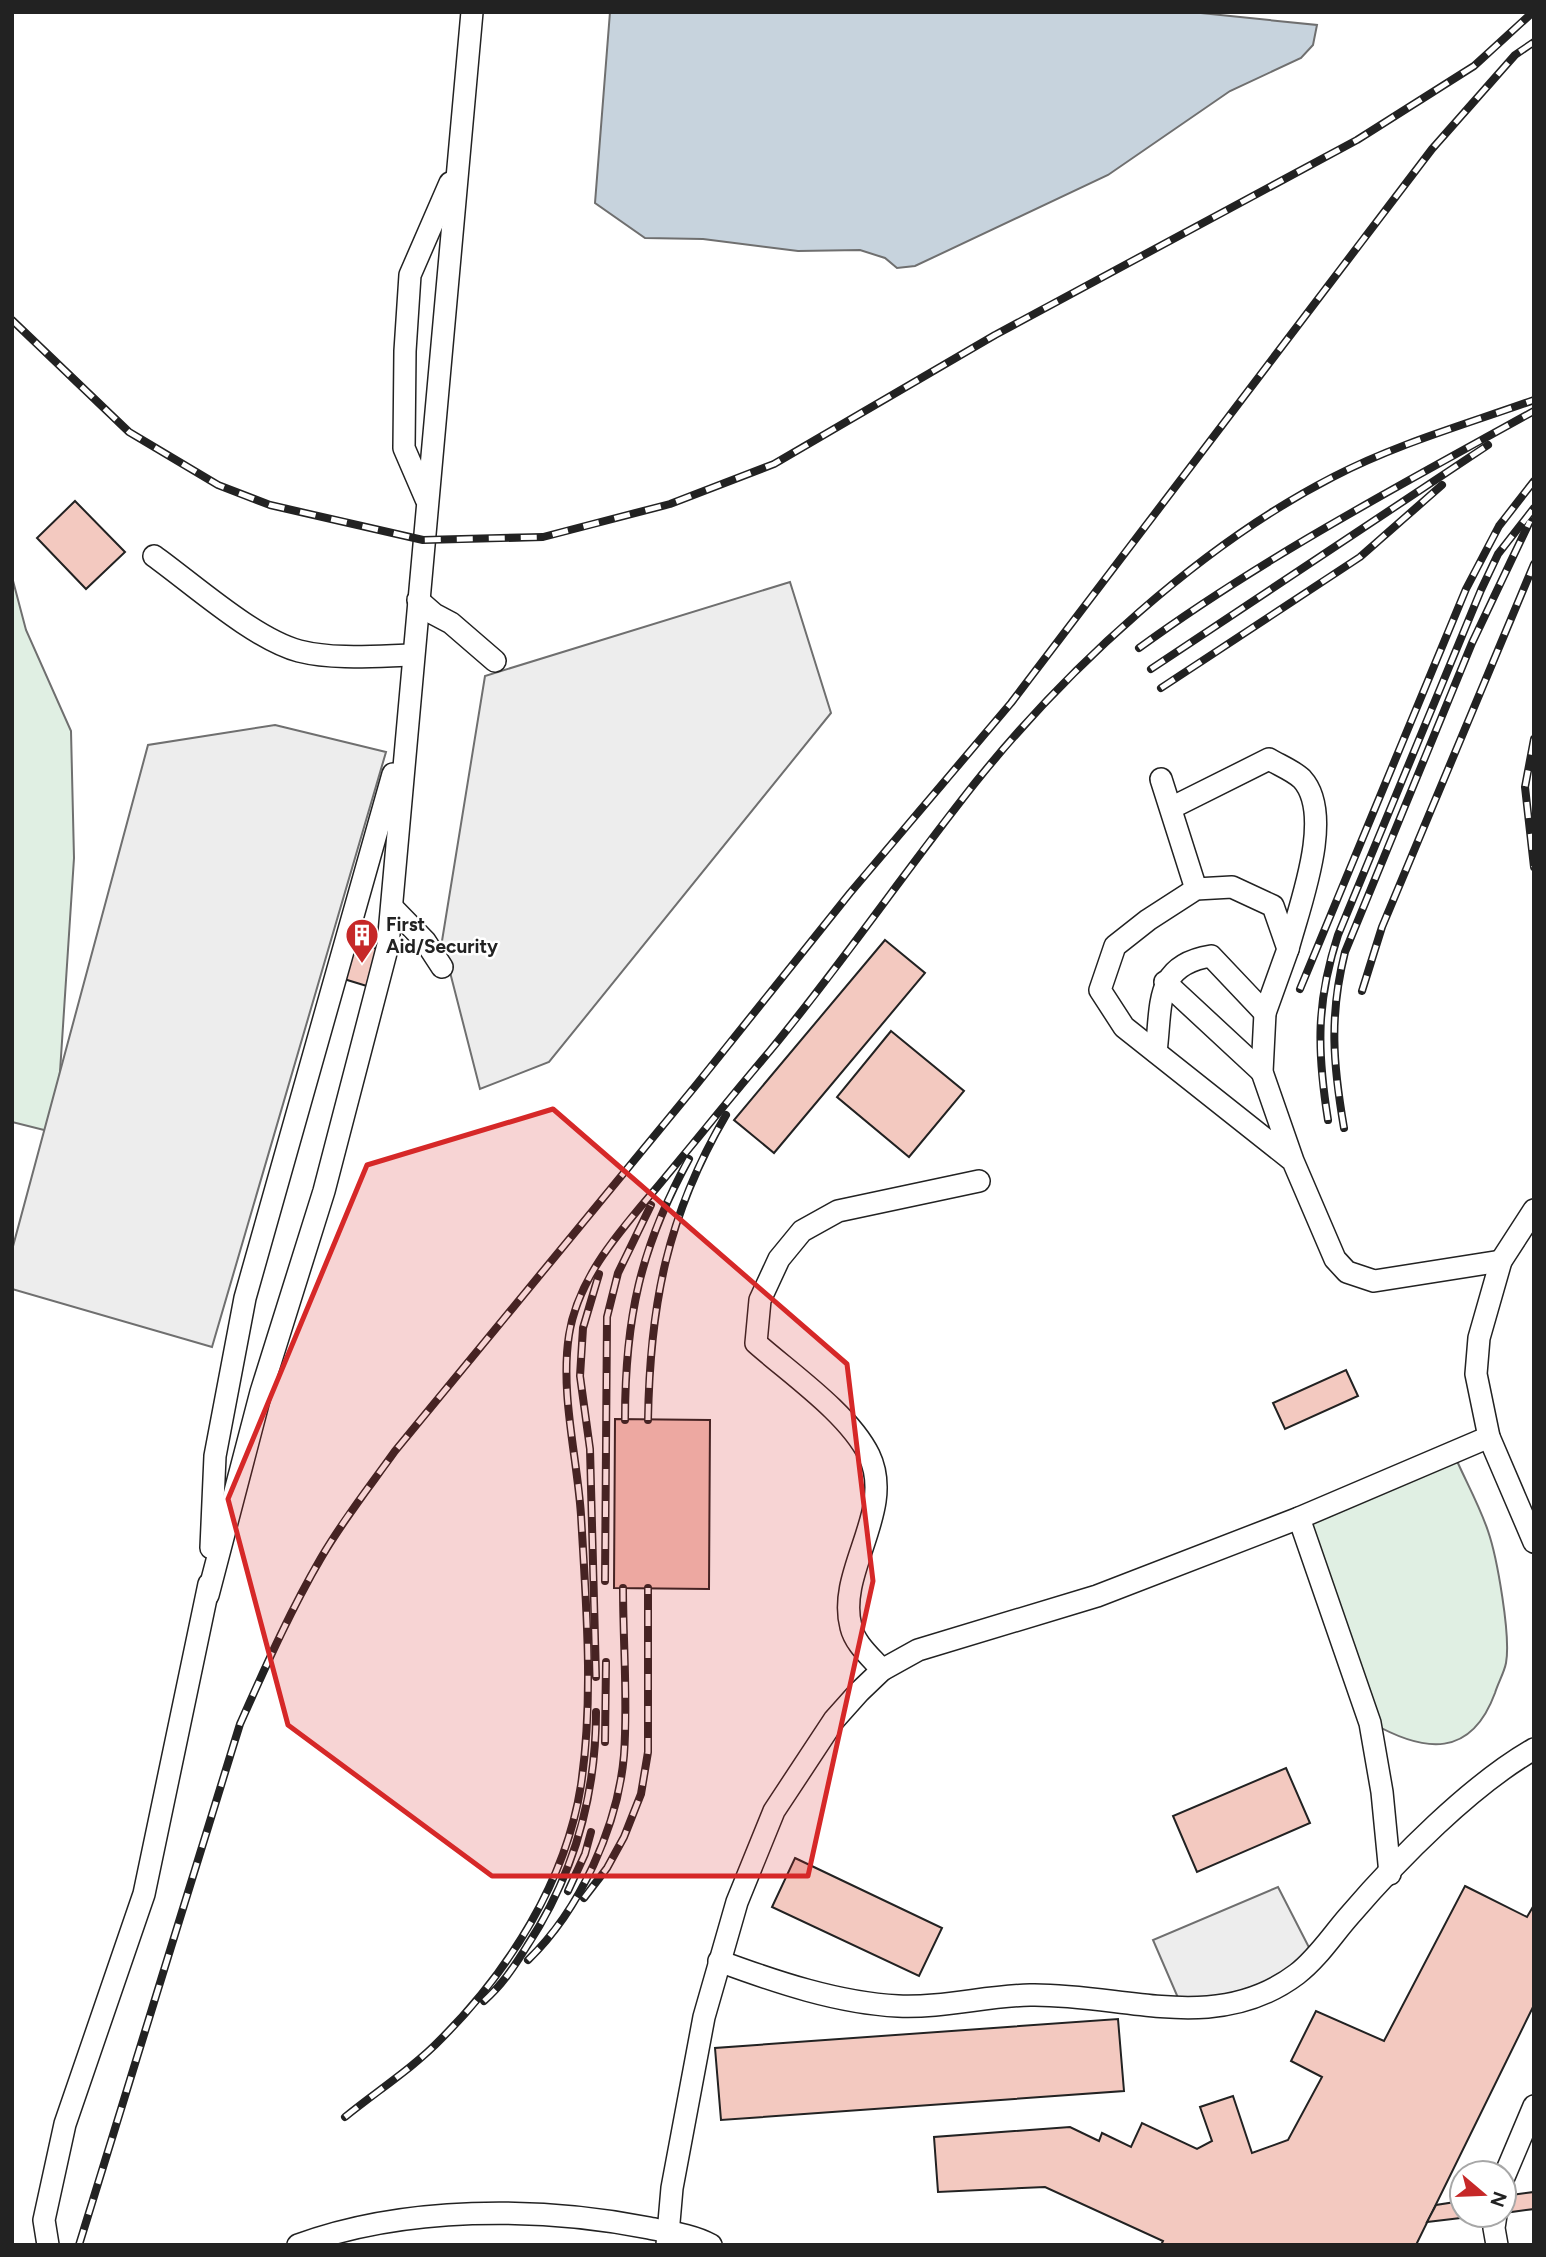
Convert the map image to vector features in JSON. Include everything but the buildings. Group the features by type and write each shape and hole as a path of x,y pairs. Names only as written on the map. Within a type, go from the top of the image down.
{"street":[{"path":"48,2245 44,2220 65,2124 144,1894 208,1593 261,1392 320,1203 380,985 392,907 406,726 472,12"},
{"path":"427,500 404,448 405,351 410,275 458,166"},
{"path":"154,556 267,637 299,651 356,657 413,655"},
{"path":"418,600 434,614 451,623 495,661"},
{"path":"208,1593 215,1455 235,1340 260,1239 406,726"},
{"path":"1171,808 1269,759 1302,780 1318,812 1310,870 1288,949 1265,1013 1262,1072 1293,1161 1335,1259 1348,1272 1374,1281 1501,1261"},
{"path":"1161,779 1196,889"},
{"path":"1288,949 1273,906 1232,887 1196,889 1148,920 1115,946 1100,990 1124,1027 1293,1161"},
{"path":"392,907 425,941 442,967"},
{"path":"1156,1052 1165,982 1186,960 1211,956 1265,1013"},
{"path":"1165,982 1262,1072"},
{"path":"882,1670 859,1644 850,1627 851,1587 873,1506 874,1475 869,1456 844,1421 756,1343 760,1300 779,1259 802,1231 814,1224 838,1211 979,1181"},
{"path":"1534,1210 1501,1261 1476,1352 1479,1398 1489,1437 1534,1542"},
{"path":"667,2238 681,2134 704,2017 737,1902 774,1811 834,1720 882,1670 918,1650 1097,1596 1299,1518 1489,1437"},
{"path":"1299,1518 1370,1723 1382,1792 1390,1874"},
{"path":"719,1961 772,1980 860,2001 899,2006 1029,1995 1128,2001 1176,2009 1217,2008 1260,1994 1297,1974 1445,1818 1494,1774 1534,1749"},
{"path":"1512,2159 1534,2106"},
{"path":"298,2245 362,2226 468,2216 532,2214 586,2217 667,2238 711,2245"}],"highlighted area":[{"path":"553,1109 847,1364 873,1581 808,1876 492,1876 288,1725 228,1499 367,1165"}],"green space":[{"path":"12,577 26,630 71,731 74,858 56,1133 12,1122"},
{"path":"1453,1452 1492,1543 1505,1616 1506,1663 1485,1714 1473,1729 1460,1739 1444,1744 1428,1744 1410,1740 1372,1723 1301,1519"}],"shaded area":[{"path":"610,12 1191,12 1317,25 1313,45 1301,58 1230,91 1108,175 915,266 897,268 885,258 860,250 798,251 703,239 645,238 595,203"},
{"path":"790,582 831,713 549,1062 480,1089 442,941 485,676"},
{"path":"275,725 386,752 212,1347 12,1289 12,1250 148,745"},
{"path":"1278,1887 1317,1963 1185,2014 1153,1940"}],"railway":[{"path":"12,320 129,432 218,485 270,505 423,540 543,537 670,504 774,464 995,335 1357,140 1474,66 1533,12"},
{"path":"79,2245 240,1724 299,1598 338,1530 395,1451 697,1084 850,893 1011,703 1432,149 1515,55 1534,42"},
{"path":"345,2117 430,2050 489,1984 511,1954 548,1890 573,1821 585,1752 588,1650 581,1515 568,1402 567,1357 575,1312 594,1269 637,1210 796,1019 975,783 1012,739 1094,653 1186,573 1234,537 1284,505 1333,477 1382,454 1534,400"},
{"path":"1139,648 1283,553 1534,411"},
{"path":"1151,669 1488,445"},
{"path":"1300,989 1466,589 1499,526 1534,481"},
{"path":"1161,688 1360,557 1442,485"},
{"path":"1328,1120 1322,1071 1322,1005 1338,935 1481,590 1498,554 1534,508"},
{"path":"1344,1128 1334,1040 1337,998 1345,952 1472,643 1530,521"},
{"path":"1362,991 1382,927 1534,564"},
{"path":"1534,739 1525,787 1534,867"},
{"path":"648,1420 653,1338 666,1262 689,1189 726,1115"},
{"path":"625,1420 628,1349 639,1285 658,1223 689,1159"},
{"path":"605,1581 607,1317 618,1273 651,1205"},
{"path":"596,1677 590,1449 580,1376 583,1328 599,1274"},
{"path":"528,1960 547,1940 580,1892 605,1838 614,1810 625,1734 623,1588"},
{"path":"584,1898 607,1868 624,1837 641,1794 648,1752 648,1588"},
{"path":"605,1742 606,1662"},
{"path":"484,2001 507,1975 527,1946 557,1892 569,1863 579,1834 592,1774 596,1712"},
{"path":"568,1891 585,1854 591,1832"}],"place":[{"name":"First Aid/Security","path":"362,965"}]}
